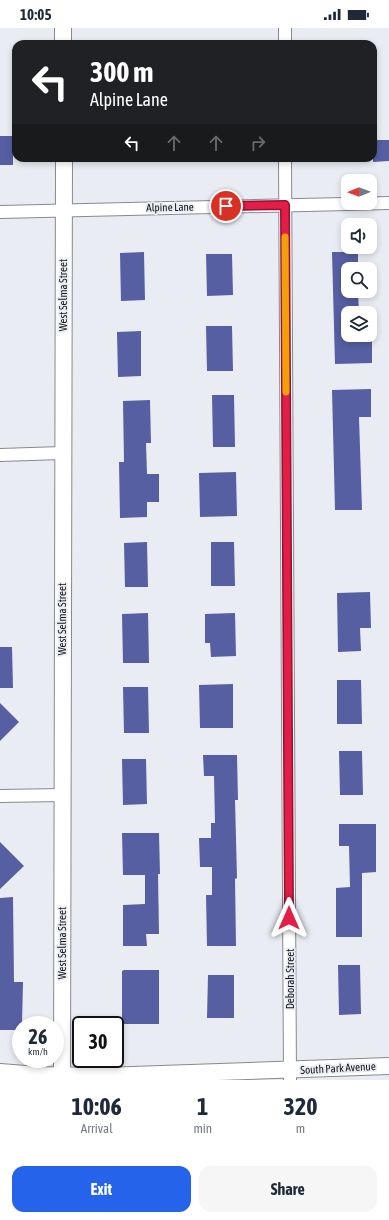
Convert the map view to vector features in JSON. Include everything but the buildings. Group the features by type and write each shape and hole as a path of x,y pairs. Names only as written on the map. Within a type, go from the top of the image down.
{"street":[{"path":"63,28 63,40"},
{"path":"285,28 285,40"},
{"name":"West Selma Street","path":"62,1078 62,453 64,162"},
{"name":"Deborah Street","path":"285,162 290,1075"},
{"name":"Alpine Lane","path":"0,212 389,203"},
{"path":"0,454 62,453"},
{"path":"0,796 62,795"},
{"name":"South Park Avenue","path":"0,1072 62,1078 290,1075 389,1066"}],"slow traffic":[{"path":"285,237 286,392"}],"route":[{"path":"226,206 285,205 289,918"}]}
